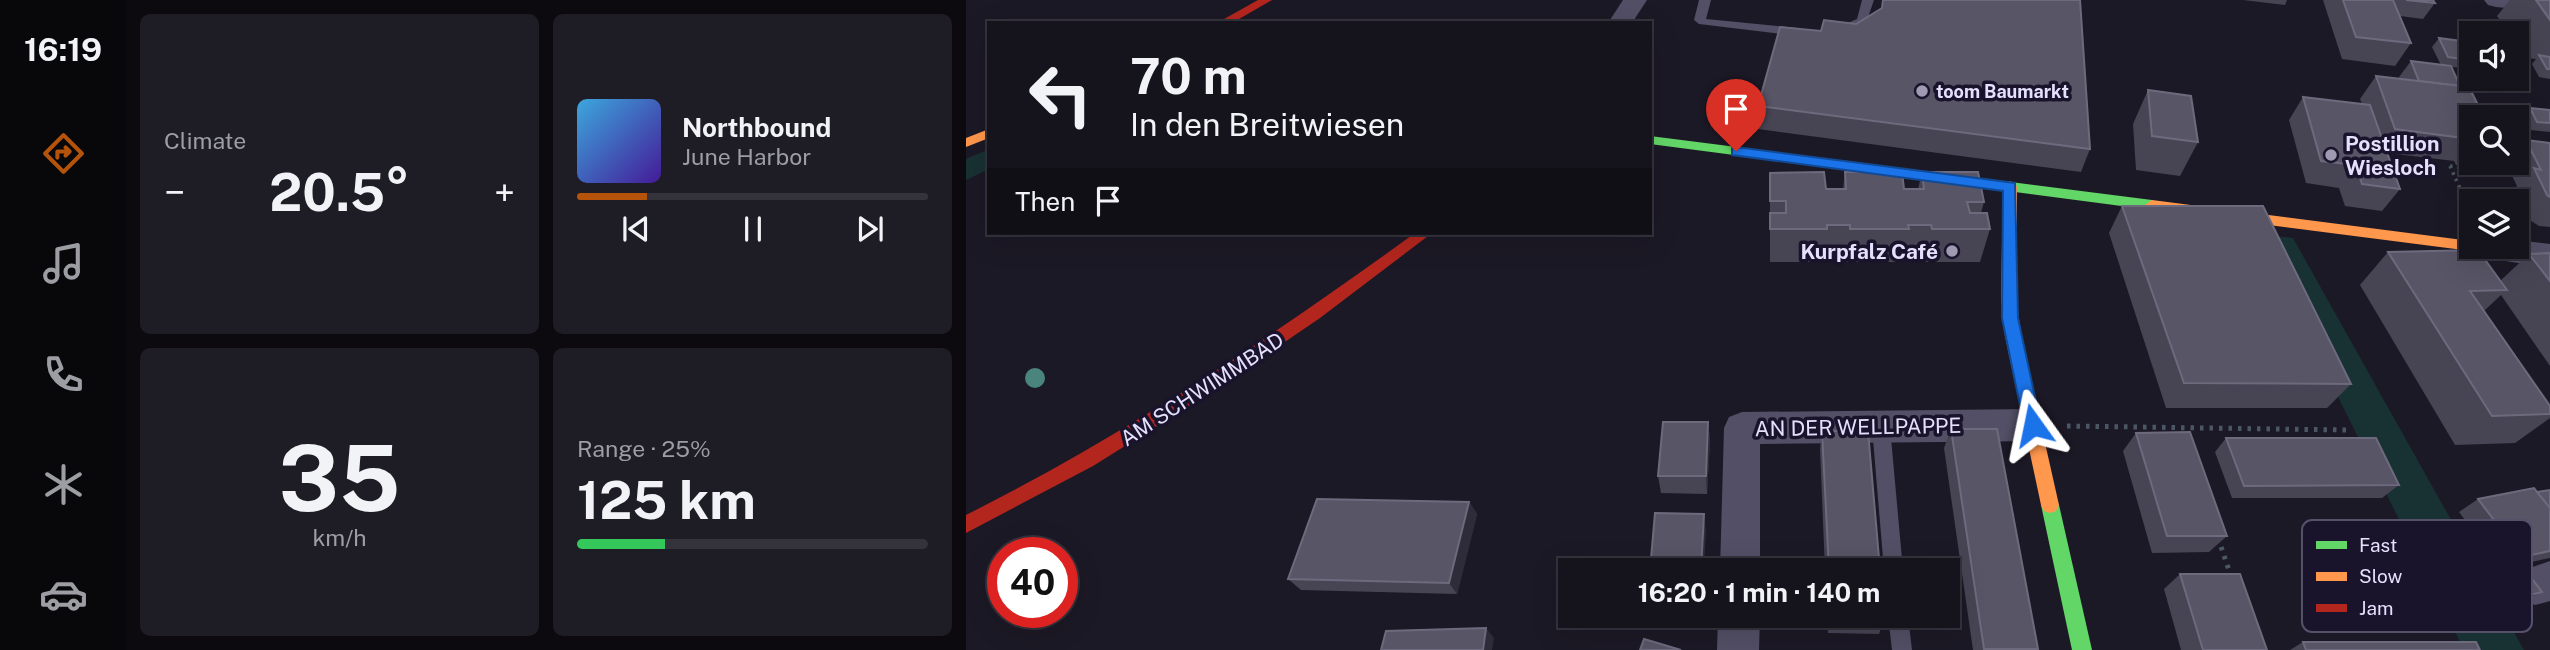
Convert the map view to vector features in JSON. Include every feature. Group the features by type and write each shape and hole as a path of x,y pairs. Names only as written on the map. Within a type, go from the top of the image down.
{"street":[{"path":"1227,21 1266,0"},
{"path":"1621,21 1635,0"},
{"path":"2496,0 2550,5"},
{"path":"966,143 987,134"},
{"path":"1652,140 2459,244"},
{"path":"2010,187 2010,318 2082,650"},
{"name":"AM SCHWIMMBAD","path":"966,524 1015,501 1116,446 1252,358 1422,235"},
{"path":"2529,253 2550,256"},
{"name":"AN DER WELLPAPPE","path":"1740,558 1742,428 2033,425"},
{"path":"1738,650 1739,628"}],"lane":[{"path":"1705,0 1700,14 1703,22 1806,33"},
{"path":"1819,33 1832,34 1862,21 1868,0"},
{"path":"1881,427 1893,558"},
{"path":"1899,628 1902,650"}],"path":[{"path":"2459,167 2450,166 2460,189"},
{"path":"2033,425 2346,430"},
{"path":"2181,428 2185,441"},
{"path":"2217,532 2234,585"}],"green space":[{"path":"987,150 987,170 966,180 966,159"},
{"path":"2257,234 2293,238 2451,520 2399,520"},
{"path":"2455,632 2514,632 2524,650 2464,650"}],"building":[{"name":"toom Baumarkt","path":"1883,0 2080,0 2090,149 1758,106 1780,27 1821,31 1824,20 1856,24 1882,8"},
{"path":"2343,0 2393,0 2411,43 2356,37"},
{"path":"2406,0 2433,0 2435,3"},
{"path":"2536,0 2550,0 2550,20"},
{"path":"2439,38 2459,41 2459,58 2448,57"},
{"path":"2539,55 2550,57 2550,69 2547,69"},
{"path":"2411,61 2451,66 2459,86 2419,81"},
{"path":"2376,76 2459,86 2459,91 2471,91 2478,105 2459,105 2459,137 2395,129"},
{"path":"2148,90 2191,96 2198,142 2152,136"},
{"path":"2303,97 2370,105 2400,189 2362,184 2356,165 2321,161"},
{"path":"2530,108 2550,110 2550,123 2537,122"},
{"path":"2529,140 2550,143 2550,197 2534,168 2541,170 2529,146"},
{"path":"1824,172 1826,189 1846,189 1845,172 1902,172 1904,189 1924,189 1922,172 1978,172 1984,202 1967,202 1970,213 1987,213 1990,229 1932,229 1931,225 1908,225 1909,229 1850,229 1850,225 1827,225 1827,229 1770,229 1770,213 1786,213 1786,201 1770,201 1770,173"},
{"path":"2122,206 2263,206 2351,384 2184,383"},
{"path":"2459,250 2459,259 2485,259 2507,290 2470,291 2550,406 2550,414 2492,416 2388,252"},
{"path":"2550,253 2550,281 2529,254"},
{"path":"1663,422 1708,422 1706,476 1658,476"},
{"path":"1951,429 1997,429 2038,649 1984,649"},
{"path":"1822,431 1868,431 1879,558 1828,558"},
{"path":"2190,432 2227,536 2167,536 2136,433"},
{"path":"2226,438 2376,438 2399,485 2244,486"},
{"path":"2534,488 2550,508 2550,551 2532,555 2532,520 2494,520 2478,499"},
{"path":"2550,490 2550,508 2537,492"},
{"path":"1317,499 1469,502 1449,583 1288,579"},
{"path":"1655,513 1704,514 1702,558 1651,558"},
{"path":"2180,574 2240,574 2267,650 2203,650"},
{"path":"2532,579 2542,592 2532,595"},
{"path":"1486,628 1483,650 1381,650 1386,631"},
{"path":"1644,639 1681,650 1640,650"},
{"path":"2303,642 2476,642 2480,650 2306,650"}],"traffic: fast":[{"path":"1652,140 2152,205"},
{"path":"2050,505 2082,650"}],"traffic: slow":[{"path":"966,143 987,134"},
{"path":"2010,186 2009,301 2013,336 2050,505"},
{"path":"2152,205 2459,244"}],"traffic: jam":[{"path":"1227,21 1266,0"},
{"path":"966,524 1027,493 1145,426 1259,352 1422,235"}],"place":[{"name":"toom Baumarkt","path":"1922,91"},
{"name":"Postillion Wiesloch","path":"2331,155"},
{"name":"Kurpfalz Café","path":"1952,251"}],"route":[{"path":"1736,151 2010,187 2010,318 2033,425"}]}
